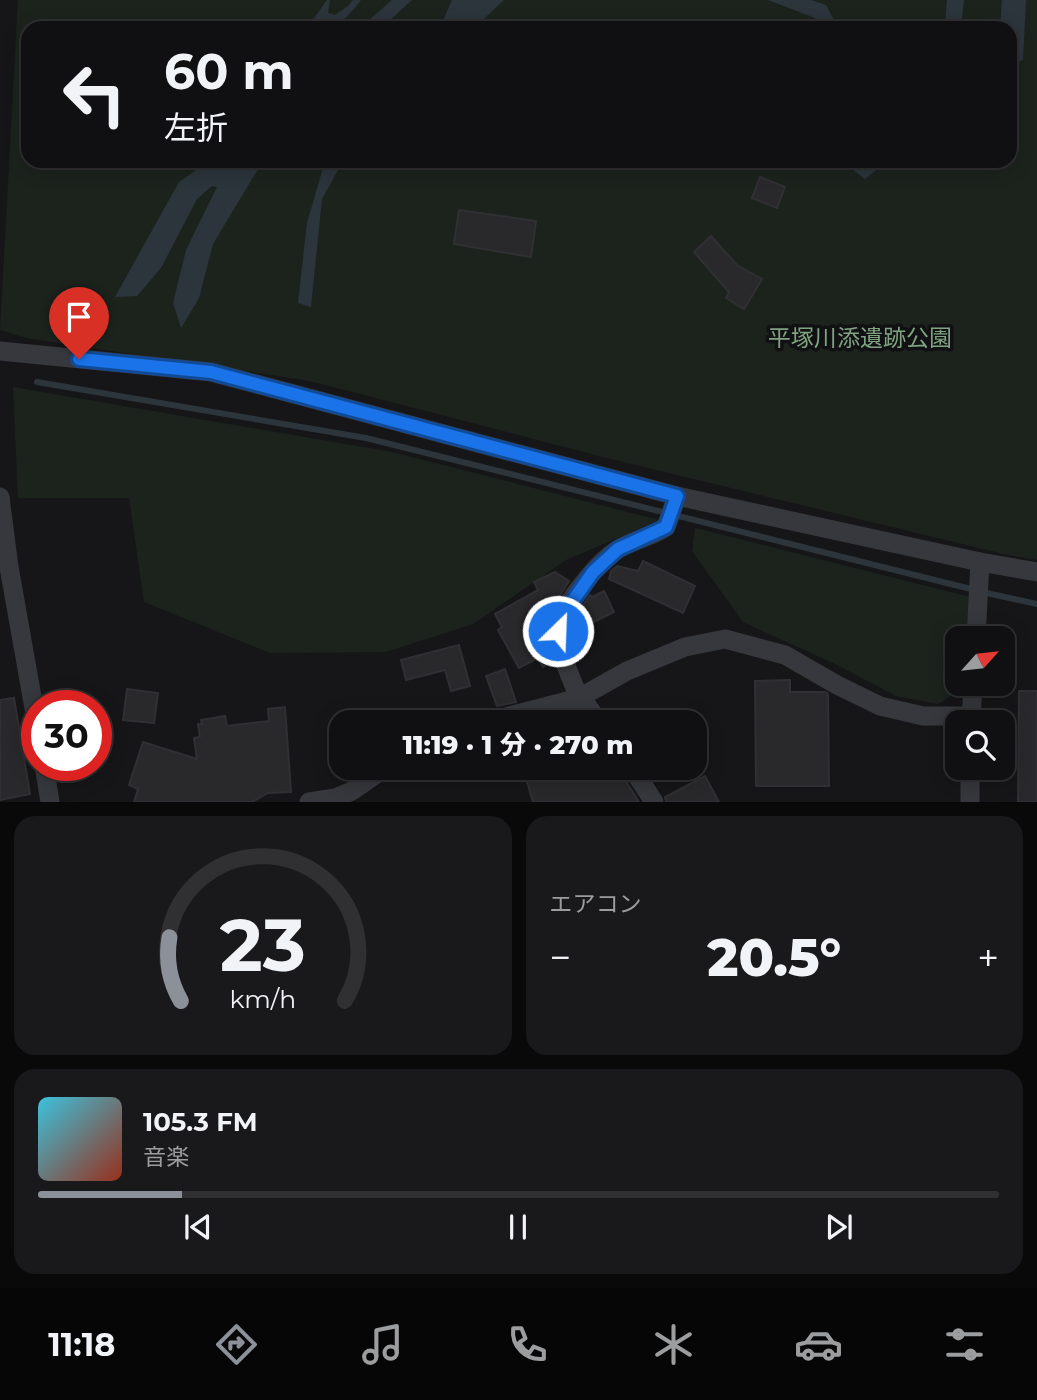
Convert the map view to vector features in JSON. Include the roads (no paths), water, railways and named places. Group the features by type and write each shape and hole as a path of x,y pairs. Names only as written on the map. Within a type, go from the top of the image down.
{"street":[{"path":"0,351 211,372 677,496 1037,572"},
{"path":"590,710 579,698 564,658 558,631 560,619 593,572 618,549 666,527 677,496"},
{"path":"0,497 31,690"},
{"path":"976,626 980,562"},
{"path":"532,710 579,698 627,671 685,647 725,639 785,655 836,685 880,706 923,716 945,717"},
{"path":"309,802 335,798 368,780"},
{"path":"640,780 654,802"},
{"path":"970,780 970,802"},
{"path":"47,781 50,802"}],"waterway":[{"path":"37,382 366,438 1037,604"}],"park label":[{"name":"平塚川添遺跡公園","path":"860,338"}]}
